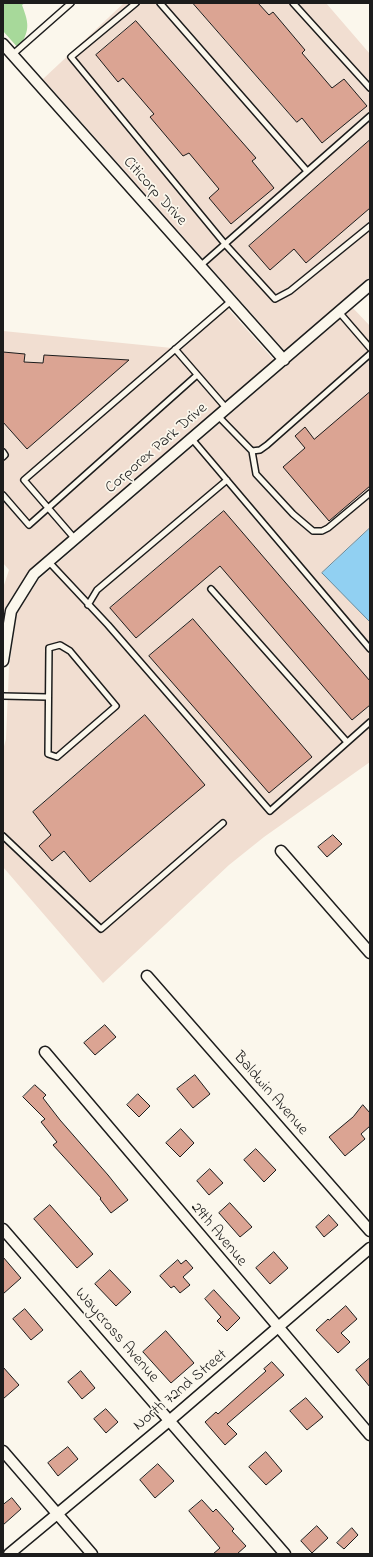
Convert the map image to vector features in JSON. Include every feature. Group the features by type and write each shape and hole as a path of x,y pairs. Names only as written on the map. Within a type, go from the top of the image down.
{"street":[{"name":"Citicorp Drive","path":"3,44 284,360"},
{"name":"Corporex Park Drive","path":"3,661 11,611 34,574 370,285"},
{"path":"281,851 370,953"},
{"name":"Baldwin Avenue","path":"147,976 370,1231"},
{"name":"29th Avenue","path":"45,1052 370,1435"},
{"name":"Waycross Avenue","path":"3,1229 285,1554"},
{"name":"North 72nd Street","path":"10,1554 169,1421 370,1248"},
{"path":"3,1451 92,1554"}],"lane":[{"path":"12,54 71,3"},
{"path":"136,3 71,57 225,244 275,299 290,291 370,226"},
{"path":"160,3 307,171"},
{"path":"293,3 370,88"},
{"path":"200,266 370,116"},
{"path":"75,539 24,480 231,301"},
{"path":"339,312 370,348"},
{"path":"175,349 227,409"},
{"path":"252,451 260,450 267,445 370,354"},
{"path":"3,496 29,525 197,375"},
{"path":"218,416 252,451 256,474 293,514 312,531 322,531 328,528 370,493"},
{"path":"192,439 370,649"},
{"path":"88,605 97,590 227,480"},
{"path":"48,562 88,605 270,811 370,722"},
{"path":"211,589 347,742"},
{"path":"60,645 70,650 116,706 57,757 48,754 48,698 49,648 60,645"},
{"path":"3,696 48,698"},
{"path":"3,836 101,929 223,823"}],"shaded area":[{"path":"124,3 326,3 370,54 370,277 285,351 43,79"},
{"path":"223,303 274,360 29,571 5,608 3,618 3,588 9,570 3,563 3,331 172,348"},
{"path":"353,308 370,326 370,528 322,573 370,622 370,762 264,837 229,865 103,983 3,867 3,750 6,739 9,667 17,613 39,579"}],"green space":[{"path":"3,3 25,3 22,5 27,28 25,37 19,49 3,31"}],"water":[{"path":"370,528 370,622 322,573"}],"building":[{"path":"193,3 258,3 269,15 273,12 305,50 302,53 332,88 344,79 367,106 322,143 302,118 297,122"},
{"path":"136,21 256,158 252,161 274,188 231,224 209,198 219,189 189,153 183,156 150,117 154,114 123,78 118,82 96,55"},
{"path":"370,140 370,208 306,263 294,249 270,270 249,246"},
{"path":"3,352 25,354 24,362 43,363 44,355 129,360 27,449 3,422"},
{"path":"370,392 370,486 329,521 283,467 305,448 295,436 305,427 314,439"},
{"path":"224,511 370,681 370,705 352,720 220,566 136,638 110,608"},
{"path":"193,619 312,757 269,793 149,656"},
{"path":"145,715 205,785 90,882 64,851 52,861 39,846 51,835 33,812"},
{"path":"333,835 342,844 327,857 318,847"},
{"path":"105,1025 116,1037 95,1055 84,1043"},
{"path":"195,1075 210,1094 193,1108 177,1089"},
{"path":"35,1085 46,1095 43,1098 60,1120 128,1200 111,1213 100,1199 101,1198 53,1145 57,1142 41,1122 45,1119 23,1097"},
{"path":"138,1094 150,1106 139,1117 127,1105"},
{"path":"363,1105 370,1113 370,1126 361,1134 365,1139 345,1156 329,1137 353,1117"},
{"path":"181,1129 194,1143 180,1157 166,1143"},
{"path":"256,1149 276,1170 264,1182 244,1160"},
{"path":"210,1169 223,1183 209,1195 197,1181"},
{"path":"230,1203 252,1227 240,1237 219,1213"},
{"path":"50,1205 93,1254 77,1268 34,1219"},
{"path":"329,1215 338,1225 324,1237 316,1227"},
{"path":"274,1252 288,1268 270,1284 256,1268"},
{"path":"3,1257 21,1278 3,1294"},
{"path":"178,1260 181,1264 186,1260 193,1268 183,1277 190,1285 180,1293 174,1286 171,1288 160,1276"},
{"path":"110,1270 131,1292 116,1306 95,1284"},
{"path":"214,1290 240,1318 227,1331 217,1321 221,1317 205,1299"},
{"path":"346,1306 357,1319 341,1333 350,1342 338,1353 316,1330"},
{"path":"25,1309 43,1330 31,1340 13,1319"},
{"path":"166,1331 194,1363 171,1383 143,1352"},
{"path":"370,1358 370,1387 356,1370"},
{"path":"272,1362 284,1375 227,1424 237,1434 225,1445 205,1422 216,1412 218,1414 266,1371 264,1369"},
{"path":"3,1367 19,1385 3,1399"},
{"path":"81,1371 95,1388 82,1399 68,1382"},
{"path":"306,1398 323,1417 307,1430 290,1411"},
{"path":"106,1409 118,1422 106,1433 94,1419"},
{"path":"68,1447 78,1459 58,1476 48,1463"},
{"path":"266,1452 282,1471 266,1485 249,1467"},
{"path":"158,1464 174,1481 155,1498 140,1480"},
{"path":"12,1498 21,1509 3,1525 3,1505"},
{"path":"202,1500 213,1512 216,1509 234,1529 232,1531 246,1546 237,1554 213,1554 220,1548 189,1511"},
{"path":"317,1526 328,1538 312,1553 301,1541"},
{"path":"352,1528 358,1535 344,1549 337,1543"}]}
